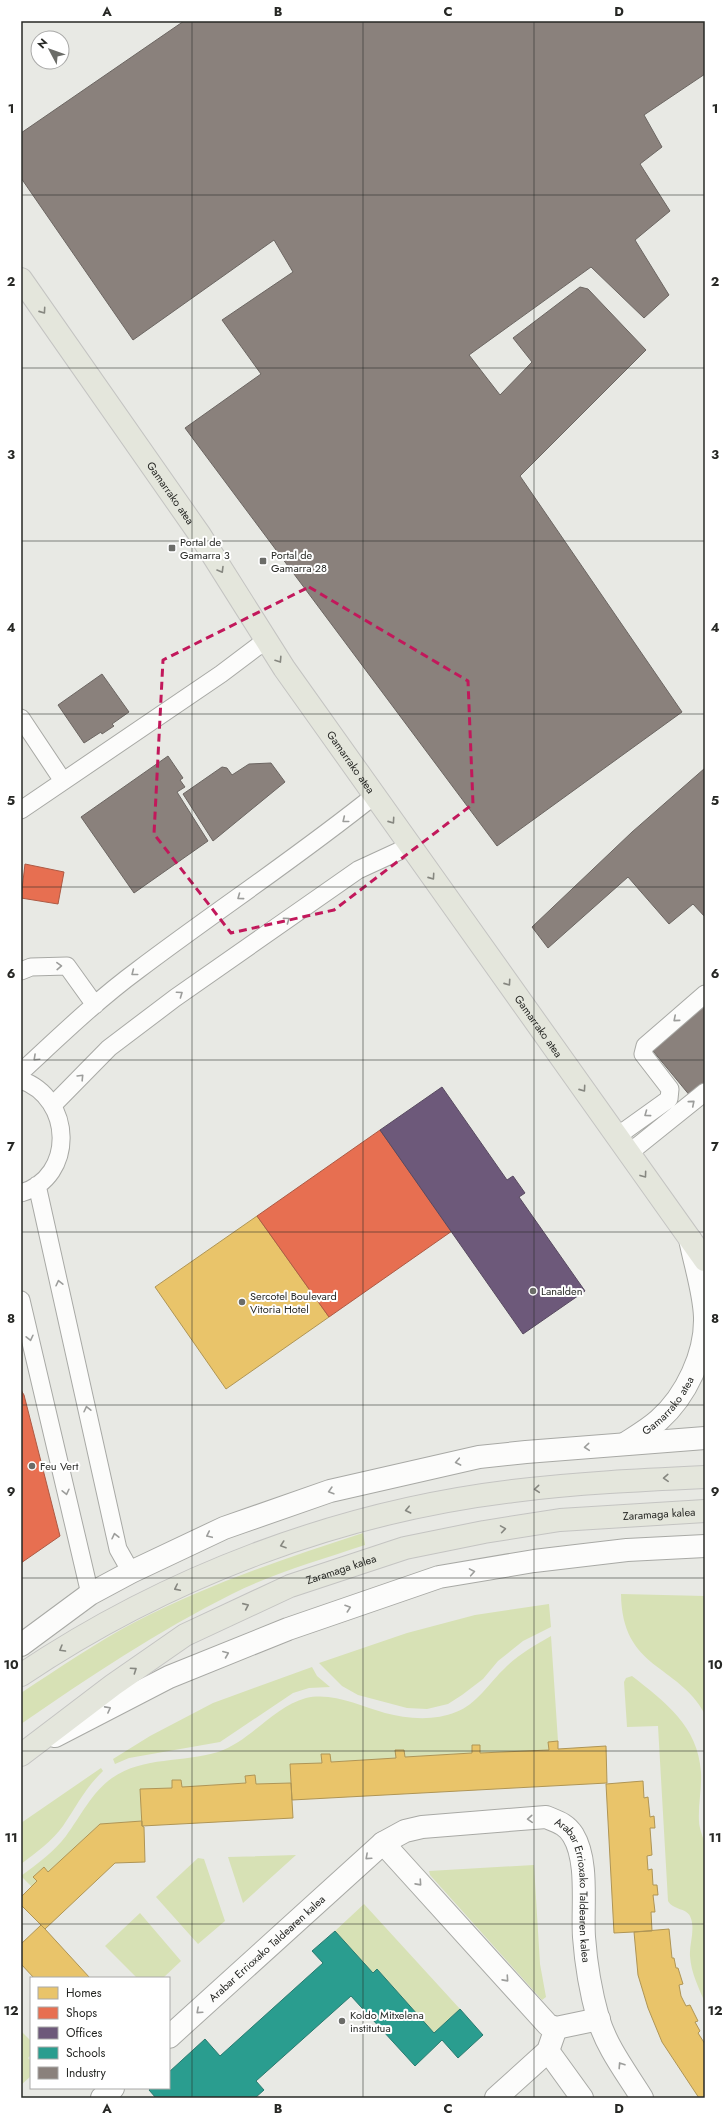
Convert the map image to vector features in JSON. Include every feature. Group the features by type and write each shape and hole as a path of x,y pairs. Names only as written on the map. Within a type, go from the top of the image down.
{"main road":[{"name":"Gamarrako atea","path":"21,279 200,535 266,640 410,846 705,1260"},
{"path":"21,1675 120,1616 212,1572 284,1544 348,1524 426,1506 512,1491 627,1480 705,1477"},
{"name":"Zaramaga kalea","path":"23,1754 113,1685 185,1635 290,1586 405,1548 484,1532 560,1520 705,1511"}],"street":[{"name":"Gamarrako atea","path":"626,1443 658,1421 675,1403 694,1369 704,1335 705,1318 690,1239"},
{"path":"21,1645 90,1594 131,1572 224,1528 330,1491 479,1457 626,1443 705,1438"},
{"name":"Zaramaga kalea","path":"23,1754 169,1677 288,1629 439,1577 534,1561 596,1554 705,1546"},
{"name":"Arabar Errioxako Taldearen kalea","path":"170,2036 383,1843 405,1831 422,1827 546,1817 564,1824 573,1836 582,1856 584,1938 598,2018 611,2049 642,2098"},
{"path":"383,1843 548,2025 556,2028 598,2018"},
{"path":"496,2098 548,2051 556,2028"},
{"path":"548,2051 582,2098"},
{"path":"102,2098 112,2089"}],"lane":[{"path":"21,810 221,674 266,640"},
{"path":"21,718 63,781"},
{"path":"21,1072 96,1005 137,971 324,836 375,796"},
{"path":"53,1105 109,1048 175,998 358,870 410,846"},
{"path":"21,971 31,967 67,966 96,1005"},
{"path":"623,1145 669,1099 670,1089 643,1054 645,1046 705,994"},
{"path":"21,1080 30,1083 43,1093 53,1105 60,1122 62,1140 58,1158 50,1173 37,1185 21,1193"},
{"path":"623,1145 705,1092"},
{"path":"37,1185 118,1549 131,1572"},
{"path":"21,1300 90,1594"}],"highlighted area":[{"path":"309,587 468,681 473,804 334,910 231,933 154,834 163,660"}],"green space":[{"path":"363,1533 365,1545 297,1567 248,1586 177,1623 98,1672 21,1724 21,1693 122,1629 220,1583 305,1552"},
{"path":"621,1594 705,1596 705,1714 693,1697 680,1684 641,1652 631,1638 624,1619"},
{"path":"549,1604 551,1627 523,1641 498,1661 483,1679 448,1704 427,1709 407,1708 358,1695 342,1686 319,1663 407,1633 475,1615"},
{"path":"551,1636 558,1741 549,1742 549,1750 480,1753 479,1745 472,1745 472,1753 405,1757 404,1750 396,1750 396,1758 331,1762 330,1754 321,1755 322,1763 290,1765 291,1783 256,1784 255,1775 245,1776 246,1783 182,1787 181,1780 172,1780 172,1788 141,1789 142,1821 100,1824 48,1872 44,1867 33,1877 37,1881 32,1887 21,1876 45,1858 61,1842 98,1790 112,1778 124,1771 150,1763 191,1758 218,1752 241,1740 272,1716 294,1702 306,1698 336,1698 402,1717 430,1718 448,1715 463,1709 470,1704 510,1663 527,1650"},
{"path":"312,1667 317,1676 330,1687 309,1688 293,1693 220,1742 129,1758 115,1764 113,1759 150,1736 213,1703"},
{"path":"632,1676 678,1716 694,1741 699,1756 701,1778 699,1824 705,1844 705,2003 691,1962 690,1951 692,1921 688,1913 673,1906 668,1901 658,1726 627,1727 624,1682 626,1678"},
{"path":"101,1768 103,1771 86,1790 63,1826 54,1837 21,1864 21,1823"},
{"path":"296,1855 243,1903 228,1857"},
{"path":"198,1858 204,1859 225,1921 198,1944 156,1897"},
{"path":"534,1865 540,1964 546,1997 542,2000 430,1875 429,1871"},
{"path":"364,1904 460,2009 434,2033 377,1969 373,1973 335,1931"},
{"path":"140,1913 181,1961 164,1977 136,1977 105,1946"},
{"path":"21,2031 30,2040 30,2056 28,2058 30,2060 30,2077 21,2085"}],"building: Homes":[{"name":"Sercotel Boulevard Vitoria Hotel","path":"257,1216 329,1317 226,1389 155,1287"},
{"path":"558,1741 558,1749 606,1746 607,1783 292,1800 290,1764 322,1763 321,1754 330,1754 331,1762 396,1758 395,1750 404,1750 405,1757 472,1753 472,1745 480,1745 480,1753 549,1750 548,1742"},
{"path":"255,1775 256,1784 291,1783 293,1818 142,1826 140,1789 172,1788 172,1780 181,1780 182,1787 246,1783 245,1776"},
{"path":"643,1781 644,1798 648,1797 650,1817 654,1816 655,1828 650,1828 652,1855 647,1856 648,1870 652,1869 653,1885 657,1885 658,1895 653,1895 655,1912 651,1912 652,1931 614,1933 606,1784"},
{"path":"142,1821 142,1826 144,1827 145,1862 115,1863 45,1929 21,1905 21,1897 37,1881 33,1877 44,1867 48,1872 100,1824"},
{"path":"41,1925 89,1977 33,1977 21,1964 21,1944"},
{"path":"669,1929 672,1958 674,1958 676,1968 678,1968 683,1984 679,1985 681,1996 686,2006 690,2005 698,2021 695,2022 700,2031 698,2033 705,2044 705,2098 699,2098 662,2042 648,2008 638,1975 634,1932"}],"building: Shops":[{"path":"25,864 64,872 58,904 21,898"},
{"path":"380,1130 452,1231 329,1317 257,1216"},
{"name":"Feu Vert","path":"21,1390 24,1395 60,1536 21,1563"}],"building: Offices":[{"path":"442,1087 507,1180 513,1176 525,1193 519,1197 585,1291 523,1334 380,1130"}],"building: Schools":[{"path":"335,1931 373,1973 377,1969 434,2033 460,2009 483,2035 458,2058 442,2040 415,2066 351,1996 256,2081 264,2090 255,2098 156,2098 149,2090 170,2089 170,2071 205,2039 220,2056 323,1963 312,1951"}],"building: Industry":[{"path":"184,21 705,21 705,74 644,115 662,147 640,164 670,211 635,240 669,295 644,318 591,267 469,355 500,395 532,362 513,338 580,287 588,289 646,350 520,476 682,712 497,846 185,428 261,374 222,320 293,272 274,240 133,340 21,178 21,133"},
{"path":"102,674 129,712 112,724 114,726 84,743 58,705"},
{"path":"168,756 183,778 180,780 185,787 177,792 208,841 134,893 81,817"},
{"path":"271,763 285,782 213,841 183,794 222,767 227,768 232,775 249,764"},
{"path":"705,768 705,917 693,904 669,924 628,877 548,948 532,927 632,832"},
{"path":"705,1005 705,1085 691,1097 653,1051"}],"place":[{"name":"Portal de Gamarra 3","path":"172,548"},
{"name":"Portal de Gamarra 28","path":"263,561"},
{"name":"Lanalden","path":"533,1291"},
{"name":"Sercotel Boulevard Vitoria Hotel","path":"242,1302"},
{"name":"Feu Vert","path":"32,1466"},
{"name":"Koldo Mitxelena institutua","path":"342,2021"}]}
